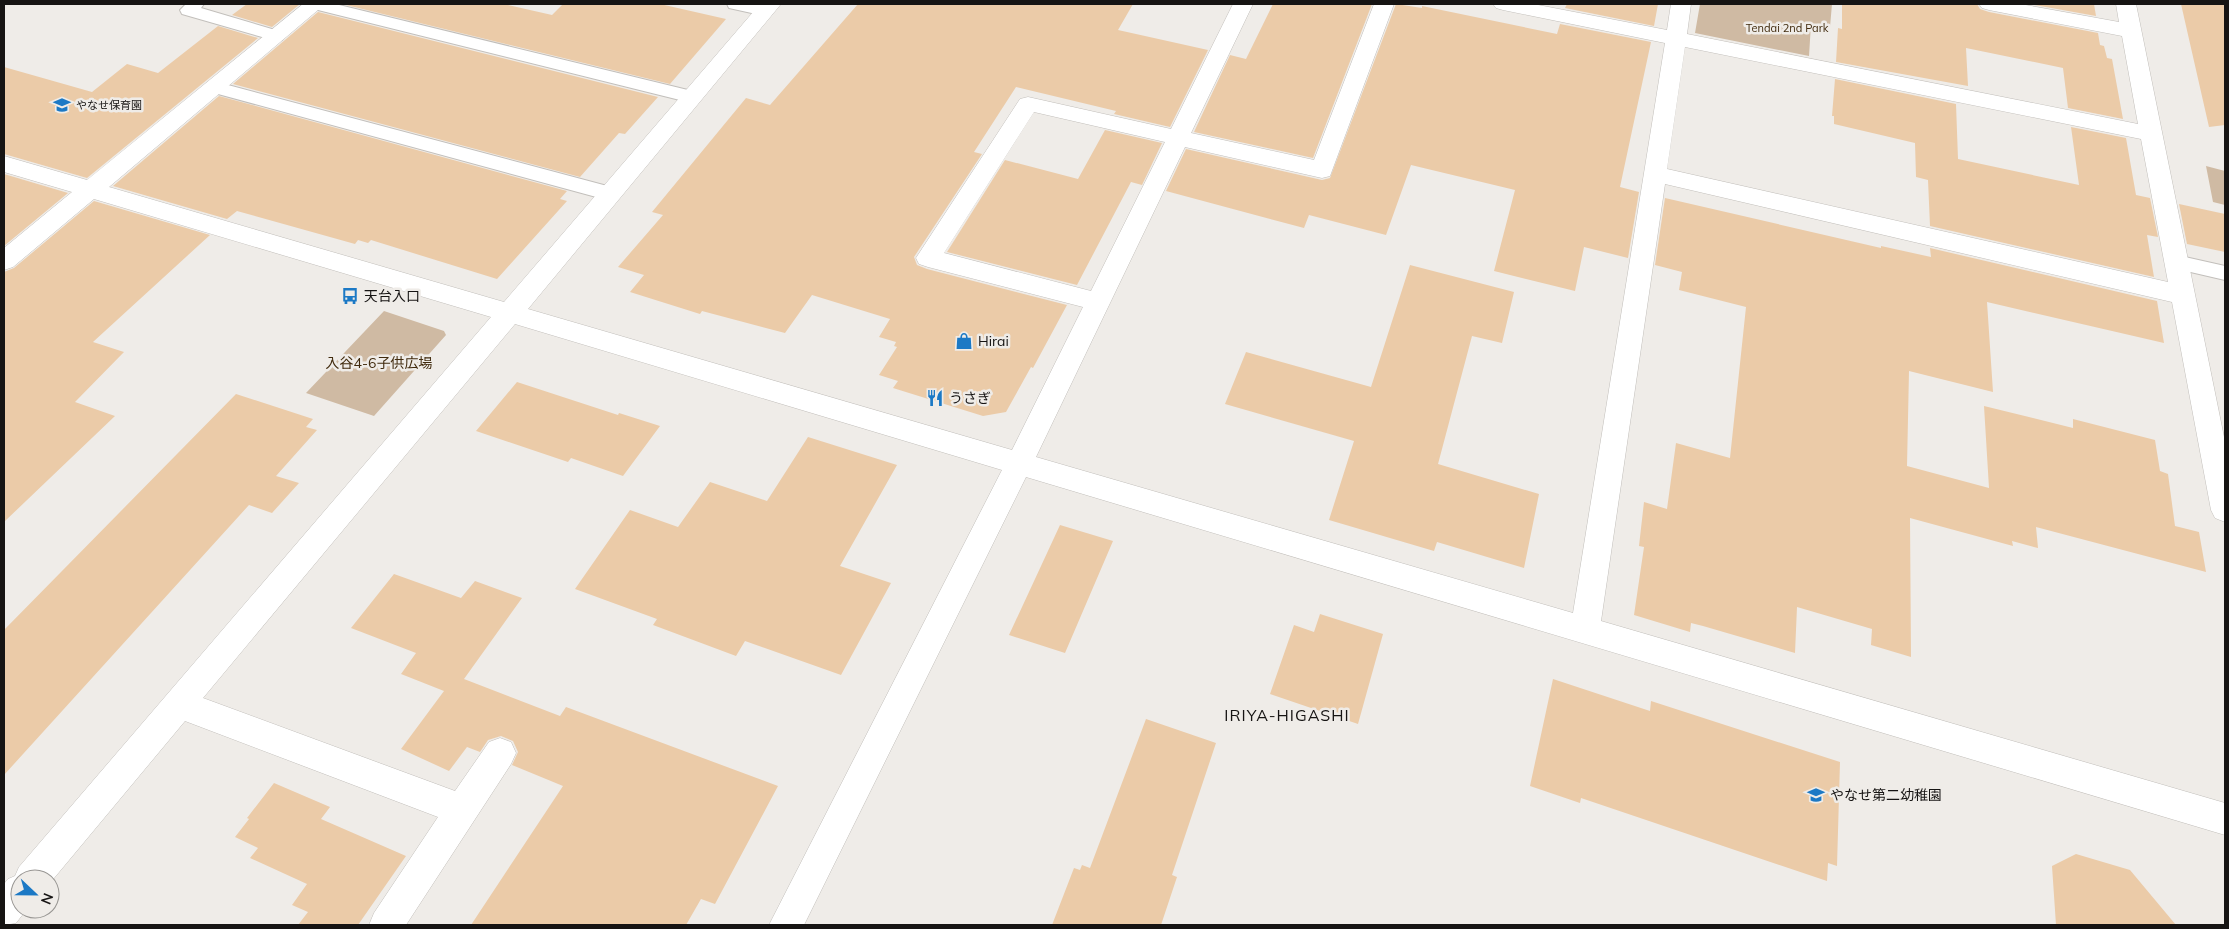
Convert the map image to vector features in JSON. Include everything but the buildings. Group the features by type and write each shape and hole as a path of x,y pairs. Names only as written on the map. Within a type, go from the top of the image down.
{"street":[{"path":"4,261 315,4"},
{"path":"786,925 1019,464 1243,4"},
{"path":"1098,302 928,258 1028,104 1322,170 1384,4"},
{"path":"1503,4 2151,134"},
{"path":"1585,631 1681,4"},
{"path":"1989,4 2131,31"},
{"path":"2126,4 2225,510"},
{"path":"39,869 768,7"},
{"path":"4,164 2225,820"},
{"path":"1654,174 2183,295"},
{"path":"179,704 462,810"},
{"path":"386,925 500,753"}],"lane":[{"path":"196,4 188,10 276,36"},
{"path":"315,4 692,97"},
{"path":"735,4 768,7"},
{"path":"213,87 611,194"},
{"path":"2176,262 2225,273"}],"green space":[{"name":"Tendai 2nd Park","path":"1700,4 1832,4 1830,27 1811,24 1809,56 1695,33"},
{"path":"2206,166 2225,171 2225,205 2213,202"},
{"name":"入谷4-6子供広場","path":"384,311 444,331 446,335 374,416 306,393"}],"place":[{"name":"やなせ保育園","path":"62,105"},
{"name":"天台入口","path":"350,296"},
{"name":"Hirai","path":"964,341"},
{"name":"うさぎ","path":"935,398"},
{"name":"やなせ第二幼稚園","path":"1816,795"}],"district":[{"name":"IRIYA-HIGASHI","path":"1287,715"}]}
